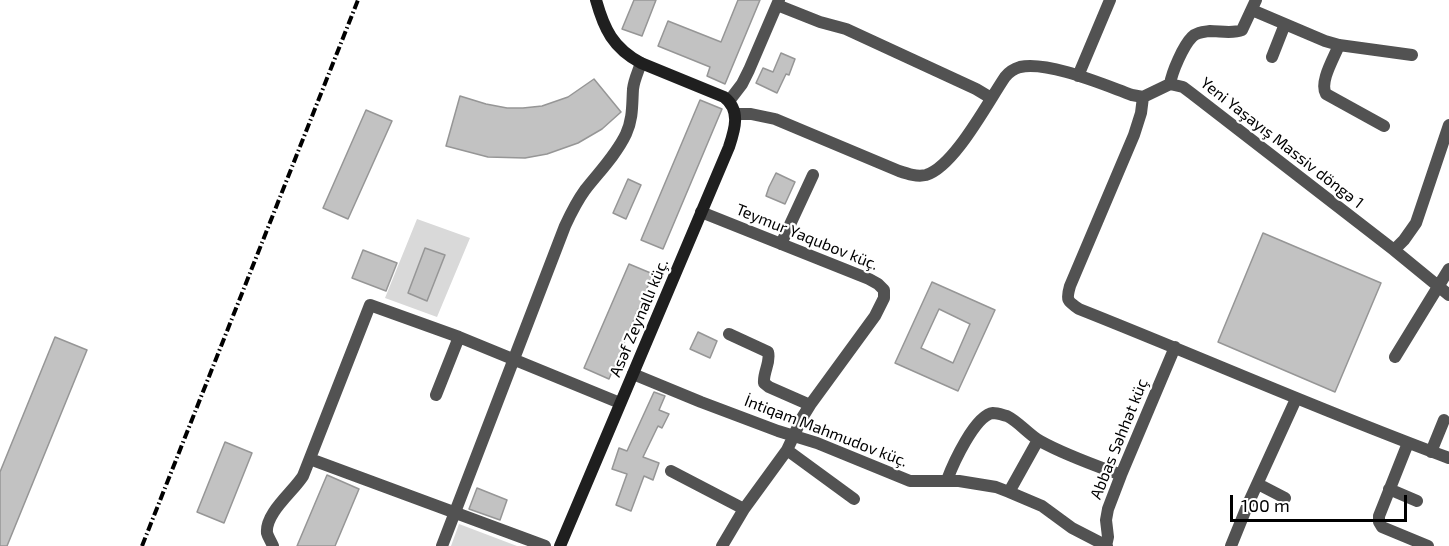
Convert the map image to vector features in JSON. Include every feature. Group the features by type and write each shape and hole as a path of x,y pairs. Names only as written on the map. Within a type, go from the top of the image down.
{"main road":[{"path":"596,0 605,28 614,42 630,57 717,93 729,101 735,114"},
{"name":"Asəf Zeynallı küç.","path":"560,546 729,147 736,122 735,114"}],"street":[{"path":"1078,76 1110,0"},
{"path":"729,101 742,84 778,3 820,22 846,30 991,98"},
{"path":"735,114 768,117 899,171 922,176 932,173 950,158 1011,71 1030,66 1039,67 1078,76 1143,97 1170,84 1175,66 1191,38 1198,33 1239,32 1245,25 1254,5 1286,24 1325,41 1412,55"},
{"path":"1272,57 1286,24"},
{"path":"1339,45 1325,80 1324,91 1384,126"},
{"path":"442,546 561,235 572,211 618,148 630,126 635,78 641,63"},
{"name":"Yeni Yaşayış Massiv döngə 1","path":"1170,84 1183,87 1191,93 1449,295"},
{"path":"1143,97 1138,124 1070,285 1067,296 1069,302 1079,309 1296,399 1449,458"},
{"path":"1394,250 1416,223 1449,125"},
{"path":"781,244 813,175"},
{"name":"Teymur Yaqubov küç.","path":"701,212 869,279 884,290 884,298 875,316 810,405 787,450 744,509 723,546"},
{"path":"1395,357 1449,269"},
{"path":"273,546 268,536 269,519 297,484 310,459 370,305 459,337 621,403"},
{"path":"729,334 768,352 763,378 768,387 810,405"},
{"path":"436,395 459,337"},
{"name":"Abbas Səhhət küç","path":"1107,546 1108,509 1174,347"},
{"name":"İntiqam Mahmudov küç.","path":"633,374 701,402 817,443 910,481 947,480 1009,492 1042,506 1072,528 1107,546"},
{"path":"1231,546 1296,399"},
{"path":"947,480 967,439 987,416 993,413 1013,419 1038,440 1121,475"},
{"path":"1431,452 1444,420"},
{"path":"1009,492 1038,440"},
{"path":"1408,443 1379,516 1379,522 1382,527 1428,546"},
{"path":"787,450 854,499"},
{"path":"310,459 545,546"},
{"path":"670,471 744,509"},
{"path":"1258,484 1285,498"},
{"path":"1389,489 1417,501"}],"shaded area":[{"path":"417,219 470,238 437,317 385,298"},
{"path":"459,524 517,546 451,546"}],"building":[{"path":"634,0 656,0 642,36 622,29"},
{"path":"738,0 760,0 725,84 707,76 710,67 658,46 668,21 721,42"},
{"path":"781,53 795,59 789,75 786,74 777,93 756,83 763,68 773,72"},
{"path":"594,79 621,112 602,129 578,143 547,154 525,158 488,157 446,146 460,96 507,108 542,106 568,97"},
{"path":"700,100 722,109 663,249 641,240"},
{"path":"366,110 392,121 348,219 323,208"},
{"path":"776,173 795,182 785,204 766,196"},
{"path":"628,179 641,185 626,219 613,213"},
{"path":"1263,233 1381,283 1335,392 1218,342"},
{"path":"425,248 445,255 427,301 408,293"},
{"path":"363,250 397,263 386,291 352,278"},
{"path":"629,264 653,274 609,379 584,368"},
{"path":"932,282 995,310 958,391 895,363","holes":["939,309 970,324 953,363 921,348"]},
{"path":"698,332 717,341 710,358 690,349"},
{"path":"55,337 87,350 7,546 0,546 0,472"},
{"path":"654,392 665,396 659,410 669,414 662,428 658,426 643,457 659,463 653,480 644,476 631,511 616,505 627,474 612,469 619,448 627,451"},
{"path":"225,442 252,453 224,523 197,512"},
{"path":"327,475 359,489 335,546 297,546"},
{"path":"477,488 507,500 500,520 469,509"}],"railway":[{"path":"142,546 358,0"}]}
